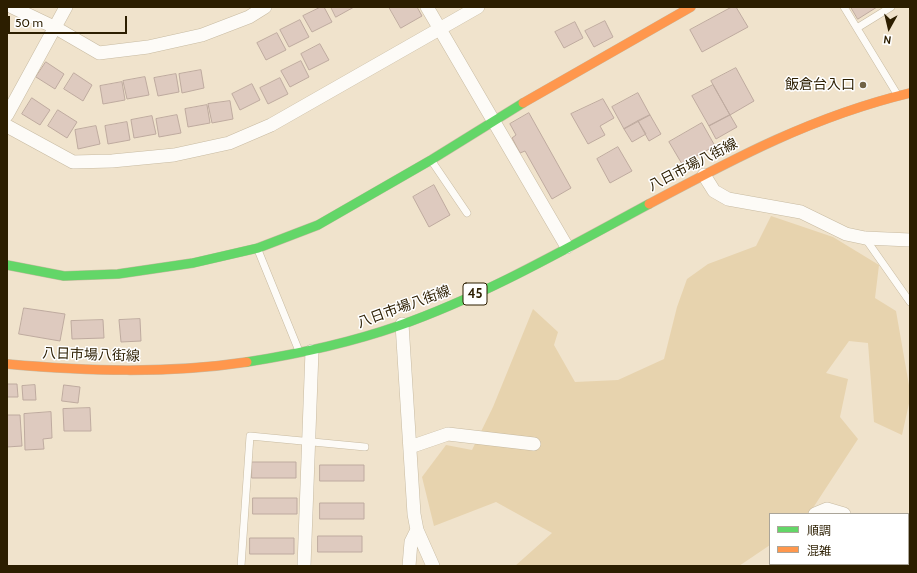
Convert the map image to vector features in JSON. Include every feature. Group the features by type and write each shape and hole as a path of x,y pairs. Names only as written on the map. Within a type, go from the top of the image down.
{"main road":[{"path":"7,265 64,276 118,274 192,263 258,248 318,225 431,160 492,121 691,7"},
{"name":"八日市場八街線","path":"7,364 57,369 123,371 179,370 242,364 306,352 359,339 451,306 511,277 704,175 788,133 845,110 910,93"}],"street":[{"path":"12,7 56,28 99,53 148,47 202,35 248,17 266,7"},
{"path":"7,115 56,28 66,7"},
{"path":"426,7 567,247"},
{"path":"7,126 73,162 112,161 174,155 229,143 271,125 478,7"},
{"path":"704,175 714,191 728,199 801,212 846,234 865,238 910,240"},
{"path":"402,324 414,514 417,530 433,566"},
{"path":"304,566 307,442 306,352"},
{"path":"410,447 448,434 534,444"},
{"path":"817,513 827,509 841,513"},
{"path":"409,566 411,542 417,530"}],"lane":[{"path":"844,7 898,95"},
{"path":"857,28 891,7"},
{"path":"431,160 467,213"},
{"path":"865,238 910,302"},
{"path":"258,248 306,352"},
{"path":"241,566 250,436 365,447"}],"shaded area":[{"path":"771,216 833,237 879,265 875,298 896,311 910,391 910,399 902,435 874,422 868,343 849,341 826,373 848,379 840,417 858,439 810,513 769,513 769,546 739,566 515,566 552,533 496,502 434,526 422,477 446,445 472,450 493,407 533,309 558,332 554,345 575,382 618,380 664,359 677,307 687,279 708,264 756,246"}],"building":[{"path":"324,7 332,22 312,32 303,16"},
{"path":"331,7 354,7 336,17"},
{"path":"389,7 417,7 422,16 401,28"},
{"path":"732,7 736,7 748,27 702,52 690,30"},
{"path":"851,7 877,7 858,19"},
{"path":"300,20 309,37 289,47 280,30"},
{"path":"605,21 613,37 594,47 585,31"},
{"path":"575,22 583,38 564,48 555,32"},
{"path":"277,33 286,50 266,60 257,43"},
{"path":"320,44 329,60 309,70 301,54"},
{"path":"301,61 309,77 290,87 281,71"},
{"path":"46,62 64,74 55,89 36,77"},
{"path":"736,68 754,101 730,115 711,81"},
{"path":"201,70 204,88 182,93 179,74"},
{"path":"74,73 92,85 83,101 64,89"},
{"path":"176,74 179,92 158,96 154,78"},
{"path":"145,77 149,95 127,99 123,81"},
{"path":"280,78 288,94 268,104 260,88"},
{"path":"122,82 125,100 103,104 100,86"},
{"path":"252,84 260,100 240,110 232,94"},
{"path":"713,85 730,115 709,126 692,96"},
{"path":"638,93 650,115 624,129 612,107"},
{"path":"32,98 50,110 40,125 22,114"},
{"path":"603,99 614,118 600,126 605,135 588,144 571,114"},
{"path":"230,101 233,119 212,123 208,104"},
{"path":"207,105 210,123 188,127 185,109"},
{"path":"58,110 77,122 67,138 48,126"},
{"path":"529,113 571,188 552,199 525,151 520,153 512,138 516,135 510,124"},
{"path":"177,115 181,133 159,137 156,119"},
{"path":"650,115 661,134 649,141 638,121"},
{"path":"730,115 737,127 716,139 709,126"},
{"path":"152,116 156,134 134,138 131,120"},
{"path":"638,121 646,134 632,142 624,129"},
{"path":"127,122 130,140 108,144 105,126"},
{"path":"702,123 715,146 682,164 669,142"},
{"path":"96,126 100,144 78,149 75,130"},
{"path":"618,147 632,171 610,183 597,159"},
{"path":"434,185 450,215 429,227 413,197"},
{"path":"24,308 65,314 60,341 19,334"},
{"path":"140,319 141,341 121,342 119,320"},
{"path":"103,320 104,338 72,339 71,321"},
{"path":"7,384 17,384 18,397 7,397"},
{"path":"35,385 36,400 23,400 22,386"},
{"path":"64,385 80,387 78,403 62,401"},
{"path":"90,408 91,431 64,431 63,409"},
{"path":"51,412 52,438 43,439 44,449 25,450 24,414"},
{"path":"7,415 20,415 22,446 7,447"},
{"path":"252,462 296,462 296,478 252,478"},
{"path":"320,465 364,465 364,481 320,481"},
{"path":"253,498 297,498 297,514 253,514"},
{"path":"320,503 364,503 364,519 320,519"},
{"path":"318,536 362,536 362,552 318,552"},
{"path":"250,538 294,538 294,554 250,554"}],"traffic: fast":[{"path":"7,265 64,276 118,274 193,263 258,248 318,225 431,160 523,103"},
{"path":"247,362 304,352 342,343 380,332 431,314 526,270 649,204"}],"traffic: slow":[{"path":"523,103 691,7"},
{"path":"649,204 713,170 808,126 875,102 910,93"},
{"path":"7,364 97,370 157,370 217,366 247,362"}],"place":[{"name":"飯倉台入口","path":"863,85"}]}
